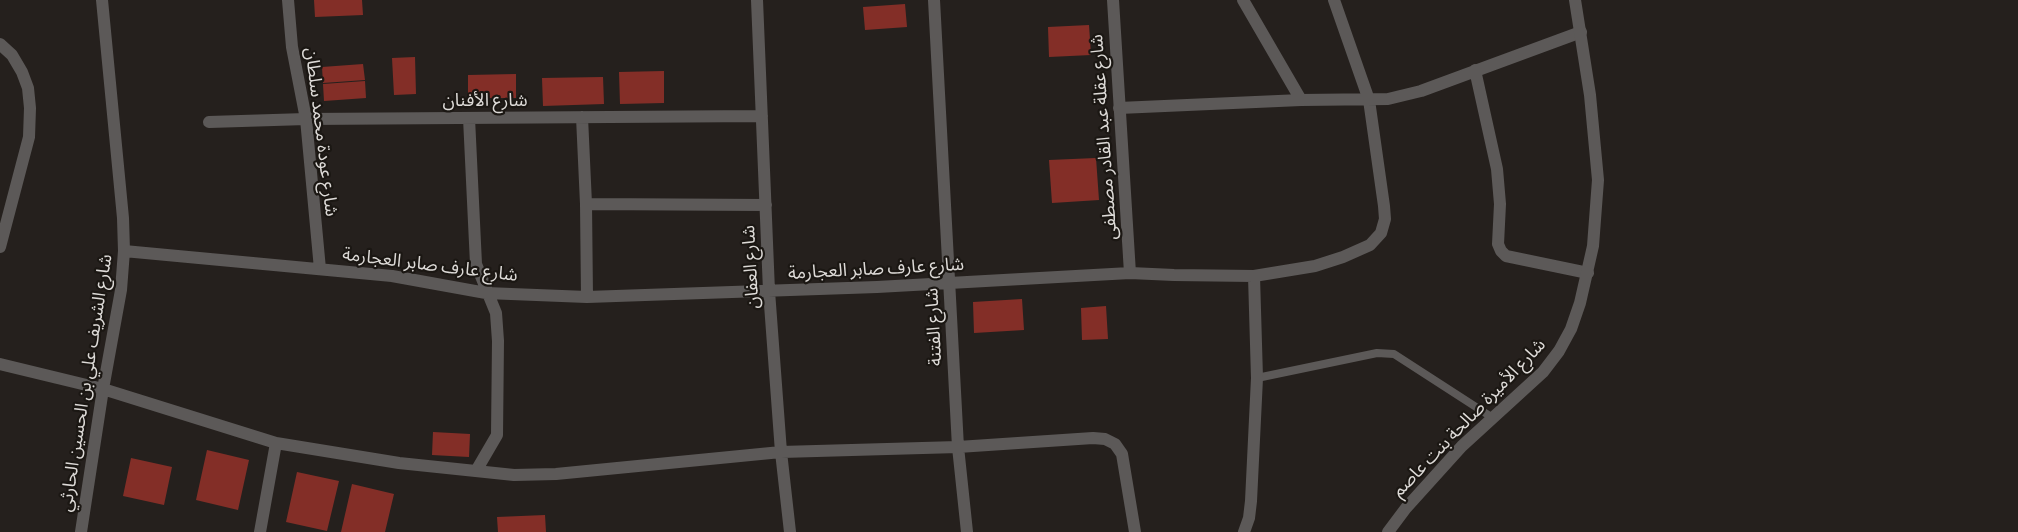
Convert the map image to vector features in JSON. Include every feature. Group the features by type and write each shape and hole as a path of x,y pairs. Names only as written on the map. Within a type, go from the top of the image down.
{"street":[{"name":"شارع الشريف علي بن الحسين الحارثي","path":"81,532 103,389 121,290 124,251 123,218 102,0"},
{"name":"شارع عودة محمد سلطان","path":"288,0 292,47 306,119 320,269"},
{"name":"شارع العفان","path":"757,0 769,292 781,452 790,532"},
{"name":"شارع الفتنة","path":"934,0 939,125 958,447 968,532"},
{"name":"شارع عقلة عبد القادر مصطفى","path":"1113,0 1130,272"},
{"path":"1243,0 1301,100"},
{"name":"شارع عارف صابر العجارمة","path":"124,251 392,276 486,293 587,297 769,292 1130,272 1174,275 1254,276 1331,262 1360,251 1376,240 1381,233 1385,219 1369,100 1334,0"},
{"name":"شارع الأميرة صالحة بنت عاصم","path":"1388,532 1445,465 1542,372 1559,351 1580,303 1593,246 1598,180 1590,95 1575,0"},
{"path":"1119,108 1301,100 1388,99 1413,94 1580,32"},
{"path":"0,44 12,55 22,72 28,88 30,108 29,137 0,247"},
{"path":"1475,70 1497,169 1500,204 1498,244 1501,251 1506,256 1588,273"},
{"name":"شارع الأفنان","path":"209,122 306,119 762,116"},
{"path":"582,117 586,204 587,297"},
{"path":"469,118 476,264 486,293 493,303 498,324 497,436 476,471"},
{"path":"586,204 766,206"},
{"path":"1244,532 1249,518 1251,501 1257,378 1254,276"},
{"path":"0,364 103,389 276,443 399,463 514,474 556,474 781,452 958,447 1093,438 1105,439 1115,444 1122,454 1135,532"},
{"path":"260,532 276,443"}],"lane":[{"path":"1257,378 1377,353 1394,354 1493,418"}],"building":[{"path":"314,0 362,0 363,15 315,17"},
{"path":"905,4 907,27 865,30 863,7"},
{"path":"1089,25 1091,55 1049,57 1048,27"},
{"path":"415,57 416,94 394,95 392,58"},
{"path":"363,64 365,80 323,83 322,67"},
{"path":"664,71 664,103 620,104 619,72"},
{"path":"516,74 516,98 468,98 468,75"},
{"path":"603,77 604,104 543,106 542,78"},
{"path":"365,81 366,98 324,101 323,84"},
{"path":"1096,158 1099,200 1052,203 1049,160"},
{"path":"1022,299 1024,330 974,333 973,302"},
{"path":"1106,306 1108,339 1082,340 1081,308"},
{"path":"433,432 470,434 469,457 432,455"},
{"path":"207,450 249,460 238,510 196,500"},
{"path":"131,458 172,467 164,505 123,496"},
{"path":"297,472 339,481 327,531 286,522"},
{"path":"352,484 394,494 385,532 341,532"},
{"path":"545,515 546,532 498,532 497,517"}]}
